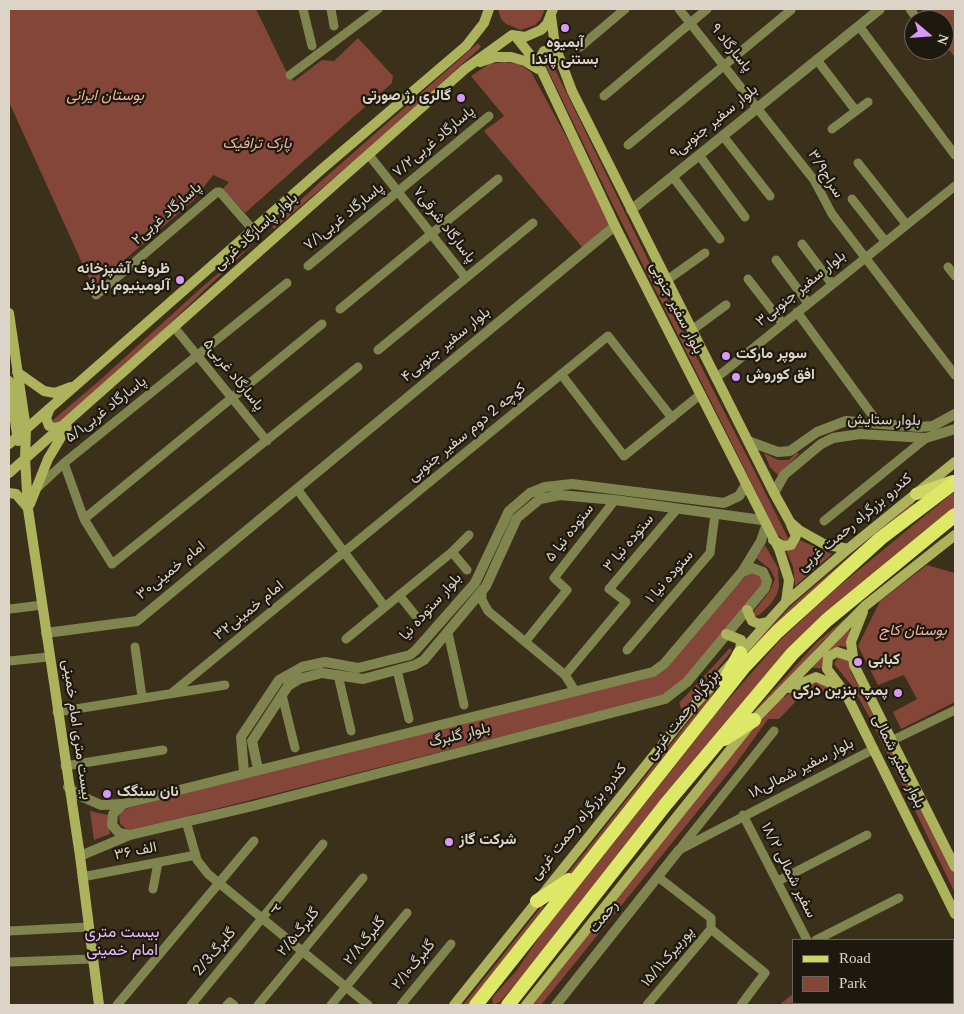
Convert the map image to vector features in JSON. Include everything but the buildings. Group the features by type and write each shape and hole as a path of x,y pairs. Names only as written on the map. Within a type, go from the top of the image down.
{"highway":[{"name":"بزرگراه رحمت غربی","path":"476,1005 488,999 580,872 744,666 777,632 881,538 955,481"},
{"path":"508,1005 714,744 798,648 857,595 955,515"},
{"path":"709,712 740,653"},
{"path":"714,744 754,720"},
{"path":"537,900 580,872"}],"main road":[{"name":"بلوار پاسارگاد غربی","path":"13,441 322,169 466,46 484,23 489,9"},
{"path":"514,36 533,35 547,24 552,13"},
{"name":"بلوار سفیر جنوبی","path":"552,13 559,58 572,90 790,522 819,542 848,549"},
{"name":"بلوار پاسارگاد غربی","path":"9,473 466,70 514,36"},
{"name":"بلوار سفیر جنوبی","path":"514,36 542,71 615,226 773,539 787,570 789,590 786,602"},
{"path":"542,71 540,58 544,51 554,52 559,58"},
{"path":"466,70 495,57 511,57 525,61 542,71"},
{"path":"256,229 270,241"},
{"path":"9,313 26,429 25,458"},
{"path":"17,372 44,392 55,393 81,382"},
{"path":"9,383 13,441 25,458"},
{"path":"51,407 46,418 49,426 55,428 64,425"},
{"path":"28,509 52,451 74,416"},
{"name":"بیست متری امام خمینی","path":"25,458 28,509 48,657 80,856 99,1005"},
{"name":"کندرو بزرگراه رحمت غربی","path":"454,1005 690,710 786,602 955,462"},
{"path":"916,494 955,481"},
{"path":"9,493 16,494 22,499 28,509"},
{"path":"773,539 783,546 791,545 796,536 790,522"},
{"path":"526,1005 754,720 866,606 955,535"},
{"path":"852,657 851,642 866,606"},
{"path":"746,610 752,621 759,624 768,622"},
{"path":"726,634 741,640 740,653"},
{"name":"بلوار سفیر شمالی","path":"955,866 852,657 837,652 832,653 827,662 827,669 842,688 874,749 955,914"},
{"path":"778,695 798,682 816,677 842,688"}],"street":[{"path":"303,9 312,46"},
{"path":"330,9 334,26"},
{"path":"290,75 378,9"},
{"path":"580,47 625,9"},
{"name":"پاسارگاد ۹","path":"679,9 759,107"},
{"path":"604,96 707,9"},
{"name":"بلوار سفیر جنوبی۹","path":"631,210 880,9"},
{"path":"628,145 791,10"},
{"path":"860,26 955,155"},
{"path":"817,60 856,111"},
{"path":"832,129 868,102"},
{"name":"سراج۳/۹","path":"759,107 814,180 832,214 864,258 955,375"},
{"name":"پاسارگاد غربی۷/۲","path":"398,192 489,116"},
{"path":"723,136 770,196"},
{"name":"پاسارگاد شرقی۷","path":"369,155 466,278"},
{"path":"699,155 745,217"},
{"path":"858,163 906,224"},
{"path":"673,176 720,239"},
{"path":"340,309 498,179"},
{"name":"بلوار سفیر جنوبی۳","path":"716,378 955,186"},
{"name":"پاسارگاد غربی۲","path":"96,295 217,192 220,192 256,229"},
{"name":"پاسارگاد غربی۷/۱","path":"308,266 398,192"},
{"path":"852,199 885,241"},
{"path":"378,350 533,222"},
{"name":"بلوار سفیر جنوبی۴","path":"297,489 615,226"},
{"path":"802,244 832,284"},
{"path":"667,280 705,253"},
{"path":"776,260 808,303"},
{"path":"948,267 955,276"},
{"path":"748,279 783,324"},
{"name":"پاسارگاد غربی۵/۱","path":"35,490 64,463 287,283"},
{"path":"692,330 726,305"},
{"path":"797,312 878,423"},
{"path":"84,519 322,324"},
{"name":"پاسارگاد غربی۵","path":"174,327 267,442"},
{"name":"کوچه 2 دوم سفیر جنوبی","path":"345,553 608,336 672,418"},
{"path":"64,463 84,519 112,564 267,442 358,367"},
{"path":"561,374 624,456 701,394"},
{"name":"بلوار ستایش","path":"748,441 778,452 790,451 817,432 846,421 919,427 932,426 955,414"},
{"name":"بلوار ستایش","path":"774,493 784,475 821,444 845,434 926,438 955,429"},
{"path":"824,521 926,438"},
{"path":"799,445 802,455 807,456"},
{"name":"بلوار ستوده نیا","path":"244,772 241,737 279,680 302,667 325,662 358,668 410,655 475,583 509,511 530,493 545,487 572,484 724,503"},
{"path":"720,515 730,510 724,503 739,496 746,485"},
{"path":"297,489 385,607"},
{"name":"امام خمینی۳۰","path":"46,633 136,621 297,489"},
{"name":"بلوار ستوده نیا","path":"253,747 252,741 255,734 288,686 299,679 322,673 364,679 415,665 424,660 482,591 517,518 540,499 560,495 615,500 677,508 764,523"},
{"name":"ستوده نیا ۵","path":"525,642 567,590 554,578 615,500"},
{"name":"ستوده نیا ۳","path":"565,675 626,602 609,589 677,508"},
{"name":"ستوده نیا ۱","path":"627,650 710,553 720,515"},
{"name":"بلوار گلبرگ","path":"68,787 78,795 101,805 124,804 244,772 575,692 659,668 742,572 761,541 764,523"},
{"path":"346,639 452,552 469,535"},
{"path":"452,552 467,570"},
{"name":"امام خمینی۳۲","path":"173,692 345,553"},
{"name":"بلوار گلبرگ","path":"80,856 130,835 665,699 680,689 765,588 766,581 763,572 759,569 752,568 742,572"},
{"path":"482,591 482,600 488,611 565,675 575,692"},
{"path":"399,595 419,620"},
{"path":"10,609 42,604"},
{"path":"448,633 464,705"},
{"path":"134,647 142,697"},
{"path":"9,661 48,657"},
{"path":"397,670 409,719"},
{"path":"338,675 351,731"},
{"name":"امام خمینی۳۲","path":"58,712 225,685"},
{"path":"282,695 295,748"},
{"path":"893,740 955,710"},
{"path":"679,850 774,731"},
{"path":"242,749 248,754 252,752 253,747"},
{"path":"253,747 258,769"},
{"name":"بلوار سفیر شمالی۱۸","path":"679,850 743,815 874,749"},
{"path":"65,766 163,750"},
{"path":"124,804 113,814 112,825 120,833 130,835"},
{"name":"سفیر شمالی ۱۸/۲","path":"743,815 807,939"},
{"name":"۲","path":"186,821 196,855 208,874 368,1005"},
{"path":"778,881 867,835"},
{"path":"117,1005 254,840"},
{"name":"2/3گلبرگ","path":"191,1005 323,844"},
{"name":"رحمت","path":"556,1005 679,850"},
{"name":"۳۶ الف","path":"82,877 196,855"},
{"path":"153,889 158,863"},
{"path":"658,876 711,918 713,924 711,929 765,973 741,1005"},
{"name":"گلبرگ۲/۵","path":"258,1005 363,878"},
{"path":"818,939 899,898"},
{"name":"گلبرگ۲/۸","path":"332,1005 407,913"},
{"path":"9,931 88,927"},
{"name":"پوربیرک۱۵/۱۱","path":"647,1005 711,929"},
{"name":"گلبرگ۲/۱۰","path":"401,1005 451,944"},
{"path":"9,962 92,959"}],"green space":[{"name":"بوستان ایرانی","path":"9,9 256,9 285,69 294,81 322,60 334,61 358,38 393,76 392,83 245,213 223,189 229,182 213,175 194,200 93,287 9,102"},
{"path":"498,9 545,9 541,19 535,25 521,30 506,24 501,19"},
{"path":"955,9 955,58 954,10 922,10"},
{"path":"478,43 481,47 374,144 274,229 272,227 320,182"},
{"path":"548,55 676,317 789,540 786,542 777,534 609,197 544,62"},
{"path":"504,62 519,64 531,72 615,226 587,253 484,131 504,116 471,76 489,64"},
{"path":"257,240 140,352 57,424 54,424 53,420"},
{"path":"797,452 799,454 778,475 770,467 764,453 778,460 789,460"},
{"path":"955,491 955,509 839,603 500,1002 493,1005 492,998 517,970 554,915 577,889 720,709 780,640 833,591"},
{"path":"915,500 913,507 796,605 733,674 745,654 791,606"},
{"path":"942,538 941,543 823,641 753,717 748,718 817,642"},
{"path":"797,539 832,554 795,586 793,567 786,550"},
{"path":"765,545 778,568 779,586 777,594 770,605 759,615 754,616 754,611 770,591 775,579 770,569 756,558"},
{"name":"بوستان کاج","path":"927,565 955,573 955,702 901,729 893,712 917,699 904,675 878,685 858,646 880,601"},
{"path":"749,573 759,574 763,585 685,679 664,695 129,831 120,824 119,816 122,810 215,784 644,679"},
{"path":"850,626 847,647 840,646 827,652 824,669 807,667"},
{"path":"730,648 732,651 682,711 679,703"},
{"path":"839,655 845,657 850,664 851,672 955,875 955,893 872,722 852,686 834,664"},
{"path":"821,683 835,691 808,694 798,699 779,719 768,719 735,765 541,1005 530,1005 719,768 777,701 806,684"},
{"path":"717,686 711,698 572,873 562,881"},
{"path":"90,811 108,815 110,834 94,840"},
{"path":"542,906 544,907 485,985 469,1005 463,1005"},
{"path":"792,995 792,1004 863,1005 779,1005"}],"place":[{"name":"آبمیوه بستنی پاندا","path":"565,28"},
{"name":"گالری رژ صورتی","path":"461,98"},
{"name":"ظروف آشپزخانه آلومینیوم باربُد","path":"180,280"},
{"name":"سوپر مارکت","path":"726,356"},
{"name":"افق کوروش","path":"736,377"},
{"name":"کبابی","path":"858,662"},
{"name":"پمپ بنزین درکی","path":"898,693"},
{"name":"نان سنگک","path":"107,794"},
{"name":"شرکت گاز","path":"449,842"}],"district":[{"name":"بیست متری امام خمینی","path":"122,943"}],"park label":[{"name":"پارک ترافیک","path":"257,146"}]}
